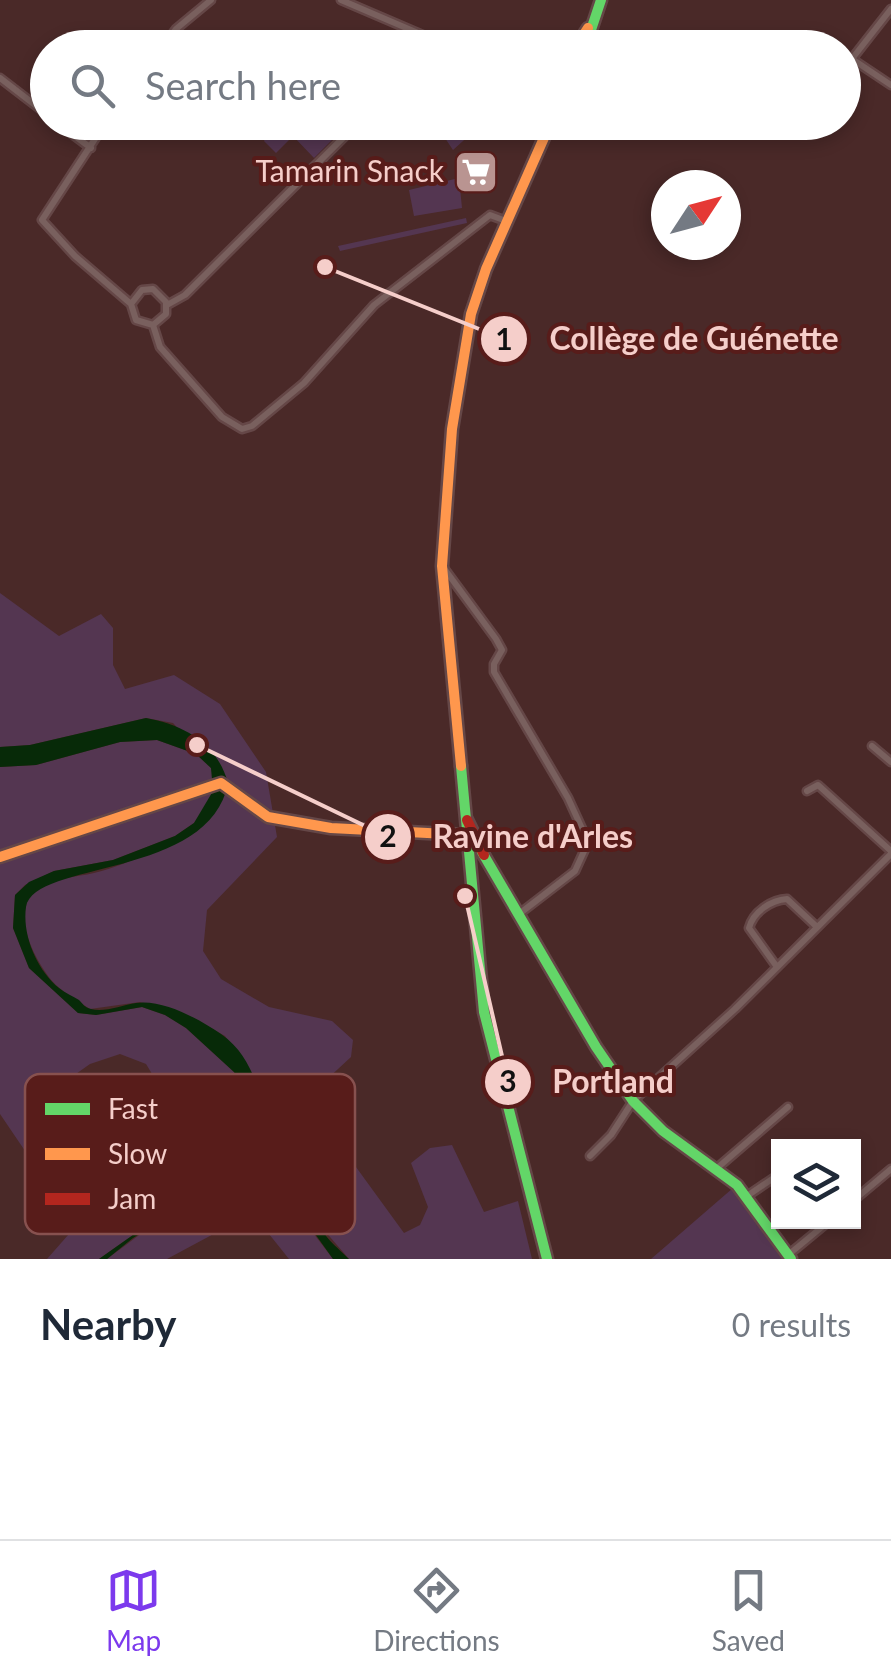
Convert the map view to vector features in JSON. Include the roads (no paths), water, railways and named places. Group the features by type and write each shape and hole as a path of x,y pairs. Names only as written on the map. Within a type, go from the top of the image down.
{"main road":[{"path":"590,30 601,0"},
{"path":"588,30 592,23"},
{"path":"541,140 486,269 463,351 442,566 484,1012 547,1259"},
{"path":"0,857 212,784 228,785 268,817 466,843 478,847 487,860"},
{"path":"464,815 596,1047 633,1101 664,1131 747,1196 790,1257"},
{"path":"470,874 487,860"}],"street":[{"path":"175,30 210,0"},
{"path":"341,0 406,30"},
{"path":"861,47 891,9"},
{"path":"861,65 891,85"},
{"path":"0,78 30,102"},
{"path":"80,140 91,148"},
{"path":"96,140 42,220 75,256 131,304 136,320 152,326 160,347 222,416 242,430 304,383 374,305 490,215 506,220"},
{"path":"152,326 163,319 167,305 185,296 342,140"},
{"path":"131,304 136,293 148,289 159,292 167,305"},
{"path":"442,566 502,650 494,672 568,798 584,833 585,849 575,871 518,914"},
{"path":"872,746 891,762"},
{"path":"590,1156 611,1135 633,1101 684,1058 891,852 818,786 807,792"},
{"path":"777,967 749,928 755,914 787,899 817,927"},
{"path":"716,1169 788,1107"},
{"path":"861,1194 891,1169"},
{"path":"747,1196 771,1180"},
{"path":"790,1257 820,1229"}],"place":[{"name":"Tamarin Snack","path":"476,172"},
{"name":"Collège de Guénette","path":"325,267"},
{"name":"Ravine d'Arles","path":"197,745"},
{"name":"Portland","path":"465,896"}]}
